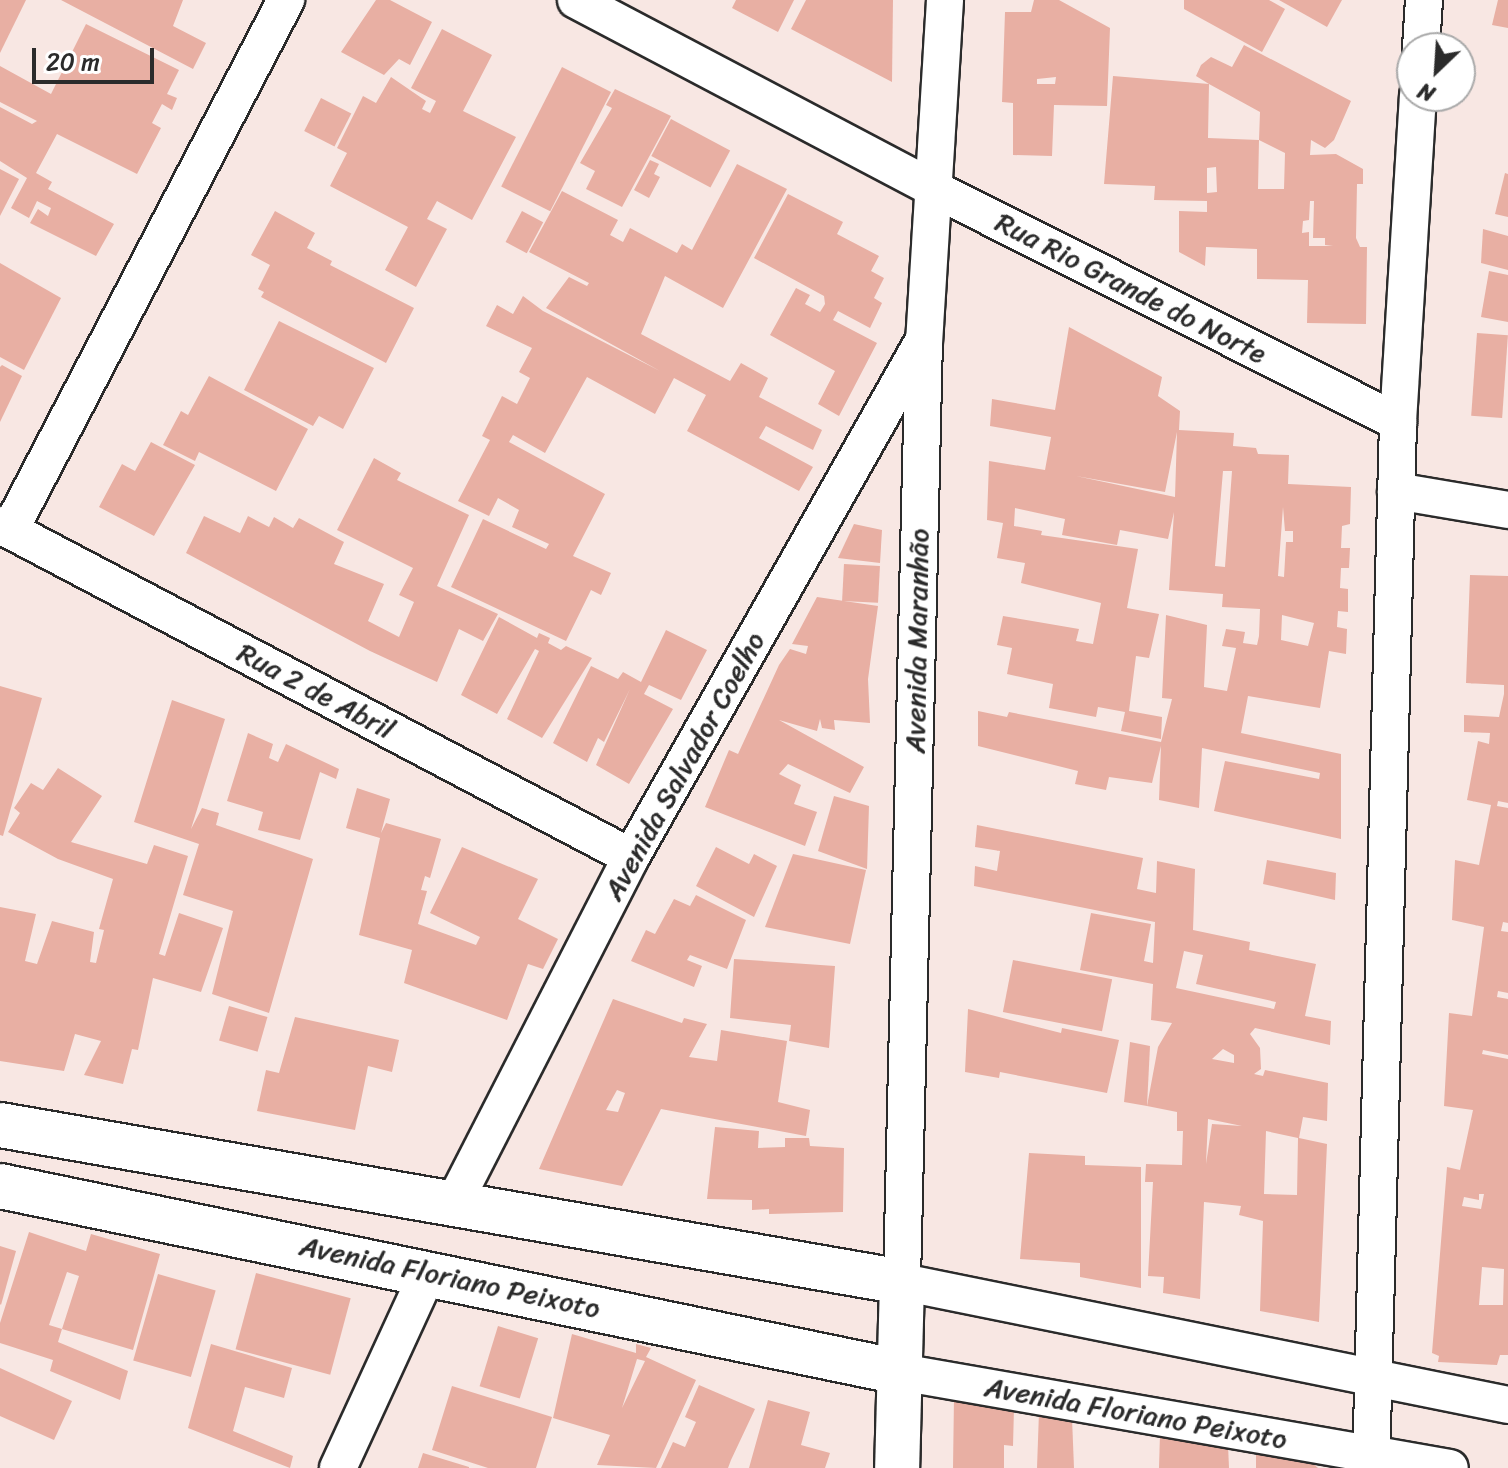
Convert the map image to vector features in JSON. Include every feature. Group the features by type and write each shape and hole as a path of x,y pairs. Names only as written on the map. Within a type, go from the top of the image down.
{"street":[{"path":"5,527 286,0"},
{"name":"Rua Rio Grande do Norte","path":"576,0 930,187 1398,422"},
{"name":"Avenida Maranhão","path":"902,1282 924,339 930,187 945,0"},
{"path":"1422,32 1424,0"},
{"path":"1371,1461 1370,1381 1398,422 1417,112"},
{"name":"Avenida Salvador Coelho","path":"455,1201 631,857 924,339"},
{"path":"1396,491 1508,510"},
{"name":"Rua 2 de Abril","path":"5,527 631,857"},
{"path":"0,1125 455,1201 902,1282 1370,1381 1508,1405"},
{"name":"Avenida Floriano Peixoto","path":"0,1186 428,1272 900,1372 1371,1461 1450,1468"},
{"path":"338,1468 428,1272"},
{"path":"897,1468 902,1282"}],"building":[{"path":"0,0 26,0 0,53"},
{"path":"61,0 183,0 173,26 206,43 193,69"},
{"path":"376,0 390,0 432,22 410,65 399,59 384,75 341,52"},
{"path":"736,0 794,0 778,32 732,8"},
{"path":"806,0 893,0 892,82 791,29"},
{"path":"1034,0 1059,0 1110,28 1107,106 1054,105 1052,156 1013,155 1013,103 1002,102 1005,12 1031,12","holes":["1056,77 1055,84 1037,84 1037,79"]},
{"path":"1184,0 1269,0 1285,9 1262,52 1184,9"},
{"path":"1279,0 1342,0 1327,27"},
{"path":"1498,0 1508,0 1508,28 1492,25"},
{"path":"86,24 179,70 167,94 177,98 172,110 162,104 152,123 161,128 137,174 57,134 36,173 52,182 48,189 114,224 96,256 30,223 38,209 48,216 51,208 37,201 29,218 11,208 27,178 0,161 0,107 32,124 37,121 0,102 0,66 51,94"},
{"path":"442,29 492,55 463,111 516,137 472,220 437,201 427,219 447,229 416,287 385,270 408,227 330,186 347,153 337,148 363,96 376,103 391,77 426,101 422,109 430,113 436,101 411,88"},
{"path":"1244,45 1351,101 1334,140 1325,148 1311,140 1310,155 1336,154 1363,169 1363,184 1357,184 1356,238 1360,247 1367,247 1366,324 1307,323 1308,280 1257,279 1257,249 1206,247 1205,266 1179,252 1179,211 1207,212 1207,201 1154,200 1155,186 1104,184 1113,76 1209,84 1196,76 1201,65 1211,57 1232,67","holes":["1209,84 1260,112 1259,140 1208,138","1259,140 1285,153 1284,189 1258,189","1216,167 1217,192 1207,193 1207,168","1310,201 1314,201 1313,238 1325,238 1325,245 1333,246 1309,246 1309,232 1302,233 1303,221 1309,220"]},
{"path":"562,67 611,92 550,211 501,186"},
{"path":"615,89 671,116 622,207 586,189 595,171 580,163 612,108 606,105"},
{"path":"321,98 351,113 334,146 304,131"},
{"path":"671,119 730,150 710,188 651,156"},
{"path":"650,160 659,164 654,174 660,177 649,198 634,190"},
{"path":"737,164 787,189 723,308 665,276 641,334 730,381 741,363 768,378 759,397 822,430 813,450 766,426 759,438 813,467 799,491 687,431 706,395 674,378 655,414 587,377 545,453 513,435 509,442 605,494 573,556 611,573 601,595 591,590 566,641 451,587 483,519 546,549 549,544 512,527 519,510 498,498 489,516 458,501 490,440 482,436 502,396 517,404 530,378 519,372 532,348 486,326 497,305 513,314 523,296 543,311 660,371 546,308 569,277 587,286 589,283 529,252 562,191 618,220 610,235 623,242 630,228 677,253 682,244 692,250"},
{"path":"0,169 19,179 0,216"},
{"path":"1505,173 1508,174 1508,217 1495,214"},
{"path":"788,194 843,222 837,234 879,256 871,271 884,278 874,298 882,303 870,328 838,311 833,320 877,343 839,416 818,404 835,371 770,335 796,288 810,295 805,304 820,312 825,304 824,296 754,258"},
{"path":"275,211 315,233 307,248 332,261 330,265 414,308 386,363 261,297 264,292 258,289 270,265 251,255"},
{"path":"522,211 543,222 527,253 506,242"},
{"path":"1483,229 1508,236 1508,270 1481,263"},
{"path":"0,263 61,298 24,370 0,357"},
{"path":"1489,271 1508,275 1508,322 1481,317"},
{"path":"279,321 374,368 343,429 319,416 313,426 244,390"},
{"path":"1069,327 1162,377 1158,396 1180,411 1179,430 1234,433 1233,446 1256,448 1258,454 1289,455 1288,484 1351,487 1350,524 1342,526 1341,548 1350,548 1349,568 1341,568 1340,588 1348,589 1348,612 1338,611 1337,627 1347,629 1346,654 1329,651 1320,708 1248,696 1241,733 1341,754 1341,839 1214,811 1225,761 1319,779 1320,773 1202,748 1199,808 1159,800 1161,746 1152,783 1109,777 1106,790 1075,784 1078,771 978,746 978,711 1007,717 1009,712 1161,742 1172,699 1162,698 1166,615 1207,625 1204,687 1227,691 1236,648 1222,646 1226,629 1245,632 1243,643 1257,645 1260,609 1222,607 1223,594 1169,590 1174,512 1168,539 1120,530 1117,545 1062,535 1065,519 1015,508 1014,526 1042,531 1041,535 1138,549 1127,608 1159,614 1149,658 1136,656 1129,711 1162,717 1161,739 1121,731 1125,712 1098,707 1096,717 1049,708 1053,684 1007,674 1012,648 997,645 1003,616 1079,629 1076,641 1093,644 1101,603 1021,583 1025,563 997,558 1003,523 987,520 989,461 1045,470 1051,437 990,426 992,399 1055,410","holes":["1177,432 1175,497 1076,476 1165,492","1223,471 1232,471 1225,567 1215,566","1283,507 1285,531 1293,531 1293,542 1286,542 1284,577 1278,576","1282,615 1314,623 1308,646 1281,640"]},
{"path":"1477,333 1508,335 1502,418 1471,416"},
{"path":"2,365 22,376 0,422 0,367"},
{"path":"209,376 308,429 276,491 199,452 195,461 163,445 181,411 188,415"},
{"path":"151,442 195,465 154,536 99,507 122,464 135,471"},
{"path":"374,458 401,473 397,480 469,515 437,586 498,614 483,641 459,629 437,682 370,651 186,553 204,516 240,533 248,516 269,527 274,517 293,528 299,518 344,542 334,564 384,584 368,621 399,637 414,602 399,595 413,568 337,530"},
{"path":"854,524 882,530 880,563 838,558"},
{"path":"844,564 880,566 878,603 842,601"},
{"path":"1470,575 1508,576 1508,803 1498,801 1497,806 1508,808 1508,923 1503,922 1501,931 1508,932 1508,993 1498,991 1497,997 1508,999 1508,1055 1483,1050 1482,1054 1508,1059 1508,1355 1500,1355 1497,1365 1438,1362 1439,1356 1432,1353 1447,1167 1460,1170 1473,1110 1444,1106 1449,1013 1472,1016 1484,927 1452,920 1455,860 1479,865 1491,805 1467,800 1478,741 1489,744 1490,733 1464,732 1464,715 1499,717 1504,694 1504,685 1466,683","holes":["1479,1194 1484,1194 1481,1209 1462,1206 1464,1197 1479,1200","1482,1267 1504,1269 1503,1305 1479,1305"]},
{"path":"817,597 878,606 868,679 870,723 834,720 835,730 822,728 820,719 817,731 779,720 864,767 850,793 788,764 779,774 801,785 794,804 817,812 805,846 705,807 729,750 738,754 779,665 790,649 806,654 808,646 792,644"},
{"path":"499,617 537,638 539,633 550,638 548,643 561,650 566,646 592,658 542,738 507,719 539,651 535,649 497,714 461,695"},
{"path":"666,630 707,650 681,700 649,685 644,694 673,709 629,784 596,765 630,689 604,742 598,738 587,762 553,743 591,666 618,679 623,672 641,682"},
{"path":"0,686 42,698 3,836 0,835"},
{"path":"172,700 225,719 191,829 202,808 219,813 216,825 313,859 269,1013 212,994 233,911 183,895 199,844 134,822"},
{"path":"248,733 273,744 269,758 278,762 286,744 339,769 336,779 320,772 300,840 258,830 263,812 227,801"},
{"path":"58,768 102,796 71,842 147,864 154,845 188,856 159,954 165,956 179,913 223,928 201,992 153,978 138,1050 132,1049 123,1084 84,1075 101,1041 75,1034 64,1071 0,1061 0,907 36,914 25,961 37,964 52,921 94,932 90,962 96,963 104,930 99,929 113,879 58,859 8,832 20,813 14,808 31,783 43,790"},
{"path":"357,788 390,799 381,833 386,823 441,839 430,878 425,876 421,890 427,891 418,924 476,945 480,937 430,913 462,847 538,879 518,919 558,939 543,969 528,964 507,1020 404,983 412,950 359,935 380,838 346,828"},
{"path":"834,796 869,806 867,869 818,851"},
{"path":"977,825 1143,858 1137,889 1156,893 1157,861 1195,869 1193,930 1250,942 1249,950 1316,964 1305,1016 1331,1021 1330,1045 1255,1028 1250,1034 1260,1048 1261,1069 1254,1074 1263,1076 1265,1070 1328,1083 1327,1121 1303,1117 1299,1138 1327,1144 1319,1322 1260,1311 1263,1221 1239,1215 1241,1206 1204,1202 1200,1299 1163,1293 1164,1277 1148,1276 1153,1182 1145,1182 1146,1164 1182,1165 1183,1131 1177,1131 1177,1112 1147,1106 1158,1047 1172,1023 1151,1020 1153,984 1080,970 1091,913 1151,924 1144,961 1153,963 1155,922 974,886 975,866 997,871 1000,851 975,847","holes":["1184,951 1203,955 1196,984 1276,1002 1274,1009 1176,988","1223,1049 1234,1055 1234,1063 1212,1059","1208,1119 1242,1126 1212,1124 1206,1164","1266,1131 1298,1138 1297,1195 1264,1194"]},
{"path":"716,847 749,864 754,854 777,866 754,917 696,886"},
{"path":"793,854 866,870 850,944 765,927"},
{"path":"1267,860 1336,873 1335,900 1263,884"},
{"path":"696,895 746,920 727,969 690,955 687,960 702,966 694,987 631,961 646,930 655,934 674,899 690,906"},
{"path":"734,959 835,966 829,1048 789,1041 791,1025 730,1018"},
{"path":"1013,960 1112,979 1102,1031 1003,1012"},
{"path":"613,999 682,1023 684,1018 707,1024 689,1057 717,1061 721,1030 787,1041 778,1102 810,1110 806,1136 661,1109 622,1186 539,1169","holes":["617,1090 625,1093 618,1112 606,1110"]},
{"path":"229,1006 267,1017 258,1052 219,1041"},
{"path":"968,1009 1061,1033 1062,1028 1119,1040 1107,1093 1000,1072 999,1078 965,1072"},
{"path":"295,1017 399,1040 392,1072 368,1066 355,1130 257,1111 266,1070 279,1073"},
{"path":"1130,1042 1150,1046 1147,1106 1124,1102"},
{"path":"715,1127 759,1131 758,1148 785,1147 785,1138 809,1138 810,1146 844,1148 843,1212 769,1214 769,1209 752,1210 752,1200 707,1199"},
{"path":"1029,1153 1085,1156 1085,1165 1141,1167 1141,1288 1080,1277 1080,1263 1020,1259"},
{"path":"29,1232 86,1251 91,1234 160,1254 133,1350 62,1329 58,1342 128,1371 120,1400 50,1371 53,1360 0,1343 0,1323","holes":["67,1272 79,1276 62,1329 49,1325"]},
{"path":"0,1246 16,1251 1,1305 0,1304"},
{"path":"256,1273 351,1298 330,1375 236,1349"},
{"path":"158,1274 216,1291 191,1377 133,1361"},
{"path":"498,1326 538,1338 520,1399 480,1386"},
{"path":"572,1334 636,1353 636,1344 651,1348 646,1357 696,1380 656,1468 597,1465 610,1435 553,1418","holes":["637,1359 645,1361 622,1408"]},
{"path":"211,1344 292,1368 284,1398 245,1387 233,1431 293,1456 290,1468 188,1428"},
{"path":"0,1368 72,1401 54,1440 0,1416"},
{"path":"699,1385 755,1409 728,1468 661,1468 673,1442 685,1447 696,1422 685,1417"},
{"path":"452,1386 552,1417 536,1468 488,1468 432,1450"},
{"path":"954,1397 1014,1408 1013,1446 1004,1445 1004,1468 953,1468"},
{"path":"768,1400 810,1412 801,1445 830,1453 825,1468 749,1468"},
{"path":"1039,1412 1072,1418 1074,1468 1037,1468"},
{"path":"1160,1434 1228,1445 1229,1468 1159,1468"},
{"path":"1256,1452 1311,1462 1318,1468 1256,1468"},
{"path":"423,1453 469,1467 469,1468 418,1468"}]}
